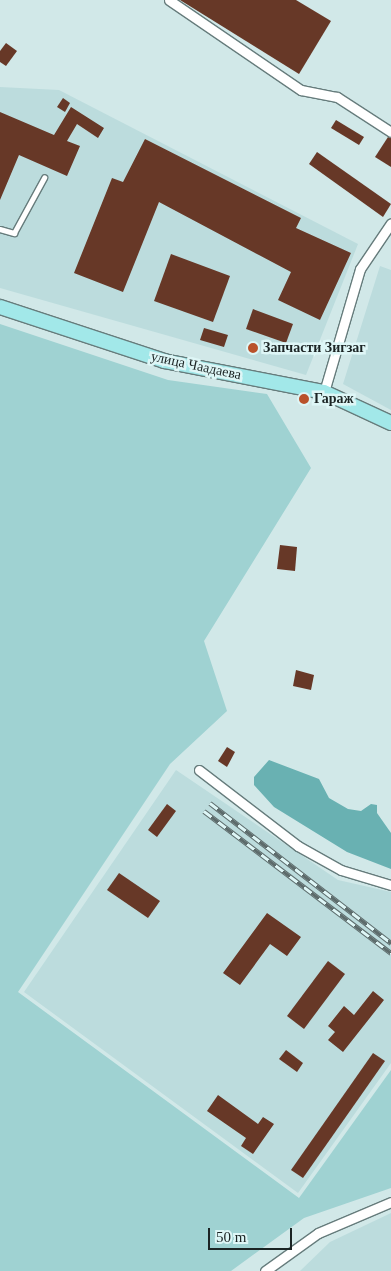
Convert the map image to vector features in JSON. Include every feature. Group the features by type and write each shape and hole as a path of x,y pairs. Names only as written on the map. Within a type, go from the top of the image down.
{"main road":[{"name":"улица Чаадаева","path":"0,307 164,361 324,392 391,423"}],"street":[{"path":"169,0 302,90 337,97 391,132"},
{"path":"324,392 360,269 391,223"},
{"path":"199,770 298,846 340,870 391,885"},
{"path":"265,1271 318,1233 391,1202"}],"lane":[{"path":"0,229 14,233 44,178"}],"shaded area":[{"path":"0,87 59,90 358,244 306,375 0,288"},
{"path":"380,266 391,270 391,410 343,384"},
{"path":"0,324 168,380 267,394 311,468 204,641 227,711 170,764 18,992 299,1198 391,1070 391,1188 304,1218 231,1271 0,1271"},
{"path":"269,760 319,779 329,798 348,809 361,811 371,804 377,805 377,813 391,833 391,869 347,852 274,807 254,785 254,777"},
{"path":"176,770 338,880 391,892 391,1063 298,1193 24,992"},
{"path":"391,1213 391,1271 300,1271 330,1242"}],"building":[{"path":"180,0 296,0 331,21 299,74"},
{"path":"6,43 17,51 6,66 0,62 0,51"},
{"path":"63,98 70,103 65,112 57,107"},
{"path":"71,107 104,128 98,138 77,124 67,141 80,146 67,176 19,155 0,200 0,112 54,135"},
{"path":"336,120 364,137 359,145 331,128"},
{"path":"388,137 391,138 391,167 375,157"},
{"path":"145,139 301,218 296,228 351,253 320,320 278,300 291,272 159,202 123,292 74,273 112,178 123,182"},
{"path":"317,152 391,204 383,217 309,164"},
{"path":"171,254 230,276 213,322 154,301"},
{"path":"253,309 293,324 286,343 246,329"},
{"path":"204,328 228,335 224,347 200,340"},
{"path":"280,545 297,547 295,571 277,569"},
{"path":"296,670 314,675 311,690 293,686"},
{"path":"227,747 235,752 227,767 218,761"},
{"path":"167,804 176,811 157,837 148,830"},
{"path":"119,873 160,901 148,918 107,890"},
{"path":"267,913 301,937 287,956 270,944 240,985 223,973"},
{"path":"328,961 345,974 304,1029 287,1016"},
{"path":"373,991 384,1000 343,1052 328,1040 335,1032 328,1026 344,1006 354,1015"},
{"path":"286,1050 303,1063 297,1072 279,1059"},
{"path":"373,1053 385,1061 303,1178 291,1170"},
{"path":"218,1095 258,1124 263,1117 274,1124 253,1154 241,1146 246,1138 207,1111"}],"railway":[{"path":"210,803 391,943"},
{"path":"204,811 391,953"}],"place":[{"name":"Запчасти Зигзаг","path":"253,348"},
{"name":"Гараж","path":"304,399"}]}
